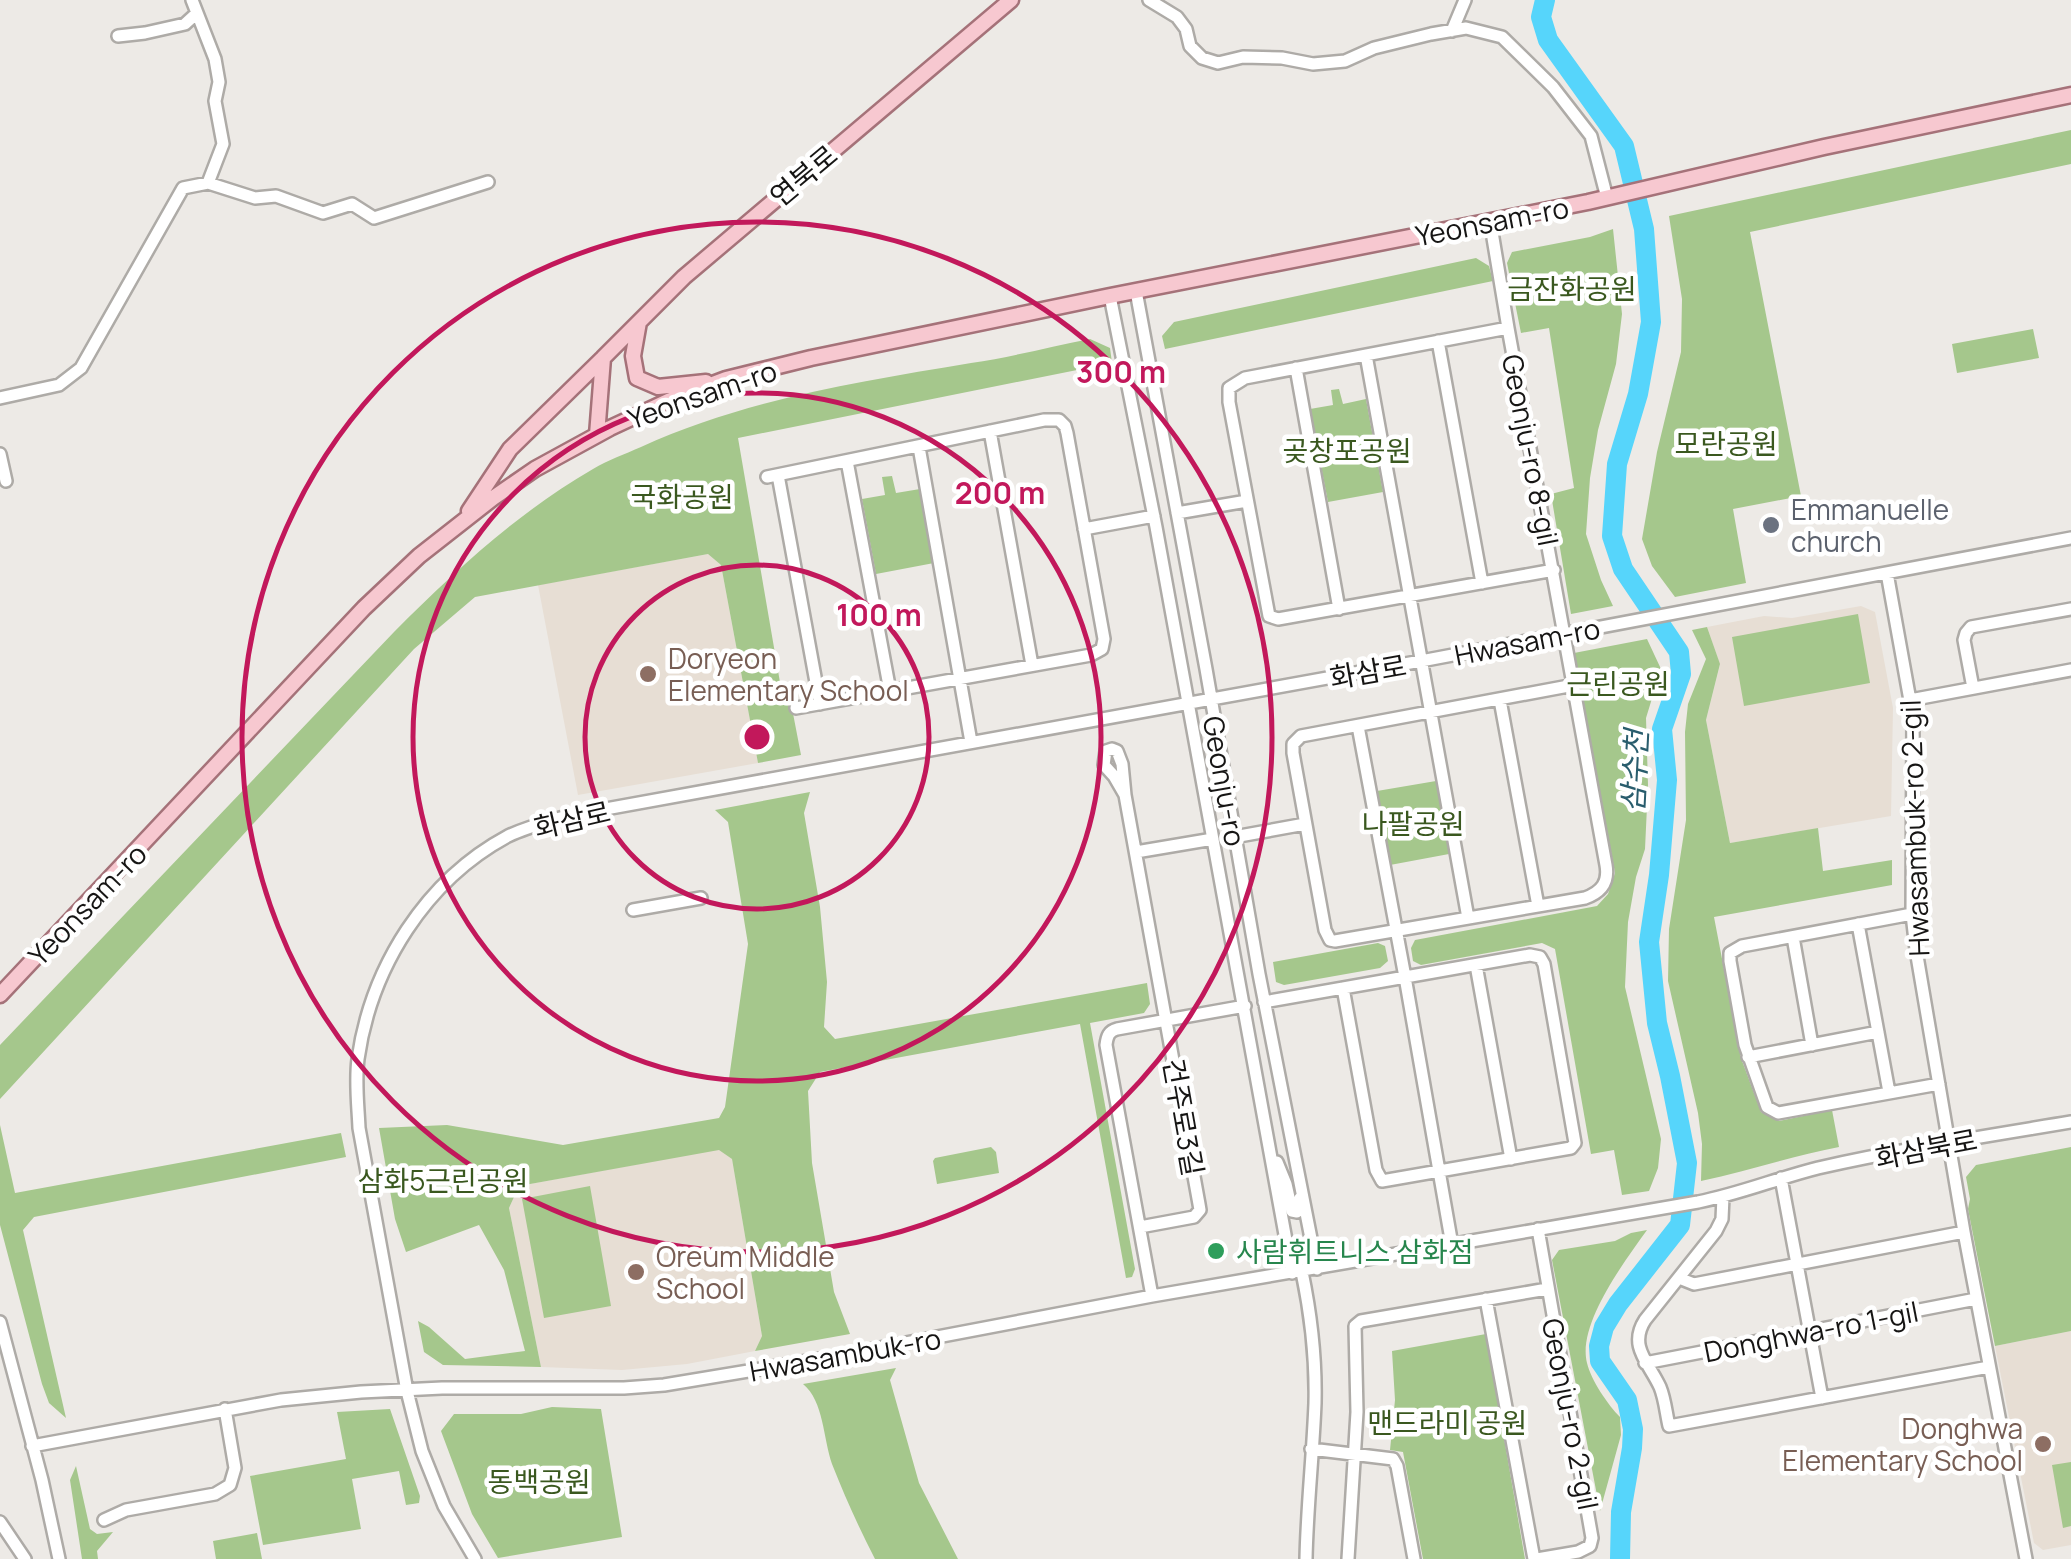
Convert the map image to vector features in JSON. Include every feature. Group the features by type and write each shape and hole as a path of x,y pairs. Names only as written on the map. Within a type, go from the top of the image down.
{"main road":[{"name":"연북로","path":"463,521 510,449 684,276 1011,0"},
{"name":"Yeonsam-ro","path":"0,994 364,608 419,556 535,469 596,434 668,402 726,379 812,358 1611,197 2071,94"},
{"path":"638,322 633,356 637,378 658,387 726,379"},
{"path":"596,434 602,358"}],"street":[{"path":"192,0 215,59 219,82 215,101 223,144 208,183"},
{"path":"1149,0 1177,16 1186,29 1190,46 1202,58 1218,63 1243,57 1312,64 1345,61 1374,48 1466,28 1502,38 1553,88 1590,136 1611,197"},
{"path":"1452,30 1464,0"},
{"path":"118,36 185,24 197,13"},
{"path":"0,398 59,385 81,368 184,188 208,183 255,198 276,196 323,213 352,204 374,218 488,182"},
{"path":"1490,220 1508,328"},
{"name":"Geonju-ro","path":"1136,291 1264,1002 1317,1269"},
{"name":"Geonju-ro","path":"1110,296 1268,1140 1314,1348 1315,1404 1306,1559"},
{"name":"Geonju-ro 8-gil","path":"1508,328 1554,570 1278,619 1269,616 1229,388 1245,378 1438,341 1508,328"},
{"path":"1438,341 1482,583"},
{"path":"1366,355 1468,918"},
{"path":"1296,368 1339,609"},
{"path":"796,708 820,704 1032,665 1098,652 1103,646 1063,422 1050,419 990,430 773,476 820,704"},
{"path":"990,430 1032,665"},
{"path":"919,446 971,742"},
{"path":"0,454 6,481"},
{"path":"847,461 890,691"},
{"path":"1177,513 1247,501"},
{"path":"1084,529 1154,516"},
{"path":"1886,573 2071,538"},
{"path":"1554,570 1608,874 1604,885 1594,895 1538,906 1335,941 1326,936 1293,744 1301,736 1574,685"},
{"name":"Hwasam-ro","path":"1421,661 1886,573"},
{"name":"Hwasambuk-ro 2-gil","path":"1886,573 1912,718 1912,914 1948,1143"},
{"path":"1973,688 1964,640 1971,627 2071,609"},
{"name":"화삼로","path":"475,1559 444,1506 422,1451 407,1391 359,1128 356,1092 366,1016 406,929 432,895 478,854 532,826 567,816 1421,661"},
{"path":"1910,700 2071,670"},
{"path":"1500,700 1538,906"},
{"path":"1358,726 1452,1246"},
{"path":"1125,795 1166,1020"},
{"path":"1234,838 1305,824"},
{"path":"1136,852 1213,839"},
{"path":"634,910 701,898"},
{"path":"1912,914 1742,946 1730,953 1748,1056 1767,1108 1772,1112 1939,1084"},
{"path":"1858,924 1889,1092"},
{"path":"1793,936 1812,1045"},
{"path":"1264,1002 1405,977 1530,956 1542,960 1575,1143 1571,1148 1382,1182 1343,988"},
{"path":"1476,965 1510,1159"},
{"name":"건주로3길","path":"1152,1296 1106,1040 1117,1028 1244,1006"},
{"name":"건주로3길","path":"1140,1227 1194,1217 1200,1210 1166,1020"},
{"path":"1748,1056 1878,1032"},
{"name":"화삼북로","path":"1781,1178 2071,1122"},
{"path":"1268,1140 1294,1212 1299,1205 1300,1184"},
{"path":"1948,1143 2026,1559"},
{"path":"1822,1398 1781,1178 1723,1197 1722,1219 1640,1328 1638,1345 1661,1390 1669,1426 1822,1398 1989,1367"},
{"name":"Hwasambuk-ro","path":"32,1446 225,1409 361,1392 664,1385 1723,1197"},
{"path":"1538,1229 1547,1289"},
{"path":"1679,1278 1694,1284 1964,1232"},
{"name":"Geonju-ro 2-gil","path":"1348,1559 1357,1412 1354,1326 1361,1321 1486,1299 1547,1289 1592,1538 1590,1546 1583,1551 1536,1559 1486,1299"},
{"name":"Donghwa-ro 1-gil","path":"1645,1363 1976,1299"},
{"path":"0,1322 42,1480 58,1559"},
{"path":"104,1520 126,1510 215,1494 230,1485 235,1468 225,1409"},
{"path":"1311,1450 1388,1457 1395,1462 1414,1559"},
{"path":"0,1522 25,1559"}],"shaded area":[{"name":"Doryeon Elementary School","path":"708,554 721,565 758,763 578,795 538,585"},
{"path":"1861,606 1875,612 1893,708 1891,816 1730,843 1706,720 1720,665 1707,627 1764,616 1792,618"},
{"name":"Oreum Middle School","path":"719,1149 732,1159 762,1336 755,1351 687,1364 622,1370 541,1367 509,1208 519,1186"},
{"name":"Donghwa Elementary School","path":"2071,1331 2071,1545 2043,1550 2034,1543 1995,1346"}],"green space":[{"name":"모란공원","path":"2071,130 2071,164 1750,232 1801,496 1733,509 1746,583 1675,597 1652,566 1642,539 1657,452 1681,352 1682,299 1669,216"},
{"name":"금잔화공원","path":"1613,229 1622,314 1616,364 1590,478 1586,534 1613,606 1571,614 1551,494 1574,488 1549,328 1521,333 1507,263 1512,252"},
{"path":"1476,258 1489,266 1493,281 1165,349 1162,336 1174,322"},
{"path":"2033,329 2039,358 1957,373 1952,344"},
{"name":"국화공원","path":"1090,339 1110,348 1112,363 738,438 782,694 791,703 801,755 758,763 721,565 708,554 475,597 414,649 0,1099 0,1045 394,632 464,565 565,486 605,463 681,430 762,404"},
{"name":"곶창포공원","path":"1339,389 1343,404 1366,399 1383,492 1328,502 1310,409 1333,405 1331,390"},
{"path":"892,476 896,493 920,489 934,563 876,574 862,499 885,495 882,477"},
{"path":"1858,614 1870,683 1744,706 1732,637"},
{"path":"1707,627 1720,664 1706,720 1730,843 1818,828 1823,871 1892,860 1892,885 1714,917 1741,1058 1761,1112 1779,1121 1832,1110 1839,1147 1701,1181 1698,1113 1668,981 1669,929 1686,820 1688,704 1706,659 1692,630"},
{"name":"근린공원","path":"1647,639 1661,669 1646,718 1645,849 1628,922 1625,987 1661,1139 1658,1168 1649,1191 1622,1195 1614,1150 1591,1154 1555,949 1542,943 1421,965 1413,961 1411,948 1415,940 1597,906 1608,894 1615,873 1574,653"},
{"name":"나팔공원","path":"1436,781 1449,854 1390,865 1377,791"},
{"name":"삼화5근린공원","path":"810,792 804,813 820,907 827,982 824,1027 835,1039 1147,983 1150,1004 1144,1013 1090,1023 1135,1269 1132,1277 1126,1278 1080,1024 820,1072 808,1091 812,1163 834,1292 850,1334 755,1351 762,1336 732,1159 719,1150 519,1186 509,1208 541,1367 443,1365 424,1352 418,1321 465,1359 525,1351 504,1270 479,1225 406,1252 395,1219 379,1128 447,1125 563,1145 719,1118 725,1107 748,944 728,822 715,810"},
{"path":"1378,943 1385,946 1388,961 1380,968 1284,985 1276,982 1273,962"},
{"path":"0,1125 15,1193 341,1133 346,1157 34,1217 23,1230 66,1418 49,1403 42,1384 0,1225"},
{"path":"991,1147 996,1152 999,1173 937,1184 935,1158"},
{"path":"2071,1147 2071,1331 1995,1346 1968,1209 1966,1177 1976,1165"},
{"path":"590,1186 611,1306 544,1318 522,1199"},
{"path":"1647,1230 1605,1294 1586,1347 1592,1377 1620,1417 1621,1435 1600,1511 1552,1260 1559,1250 1615,1241"},
{"name":"맨드라미 공원","path":"1486,1334 1525,1559 1423,1559 1403,1452 1390,1450 1395,1400 1392,1351"},
{"path":"896,1368 890,1380 919,1483 958,1559 875,1559 832,1464 815,1400 803,1384"},
{"name":"동백공원","path":"552,1407 601,1409 622,1537 498,1558 472,1514 441,1431 454,1414 521,1414"},
{"path":"390,1409 420,1496 419,1503 406,1505 399,1471 352,1479 361,1529 263,1545 250,1476 346,1459 337,1412"},
{"path":"2071,1462 2071,1526 2063,1528 2052,1465"},
{"path":"76,1466 90,1529 97,1534 113,1532 97,1551 98,1559 82,1559 70,1480"},
{"path":"257,1533 262,1559 216,1559 213,1541"}],"waterway":[{"name":"삼수천","path":"1545,0 1541,17 1548,40 1624,146 1644,229 1651,322 1638,394 1617,464 1612,536 1623,569 1679,652 1681,674 1662,729 1667,780 1649,942 1657,1023 1687,1163 1680,1225 1618,1304 1604,1327 1599,1346 1600,1361 1627,1400 1633,1429 1621,1512 1620,1559"}],"place":[{"name":"Emmanuelle church","path":"1771,525"},
{"name":"Doryeon Elementary School","path":"648,674"},
{"name":"사람휘트니스 삼화점","path":"1216,1251"},
{"name":"Oreum Middle School","path":"636,1272"},
{"name":"Donghwa Elementary School","path":"2043,1444"}]}
